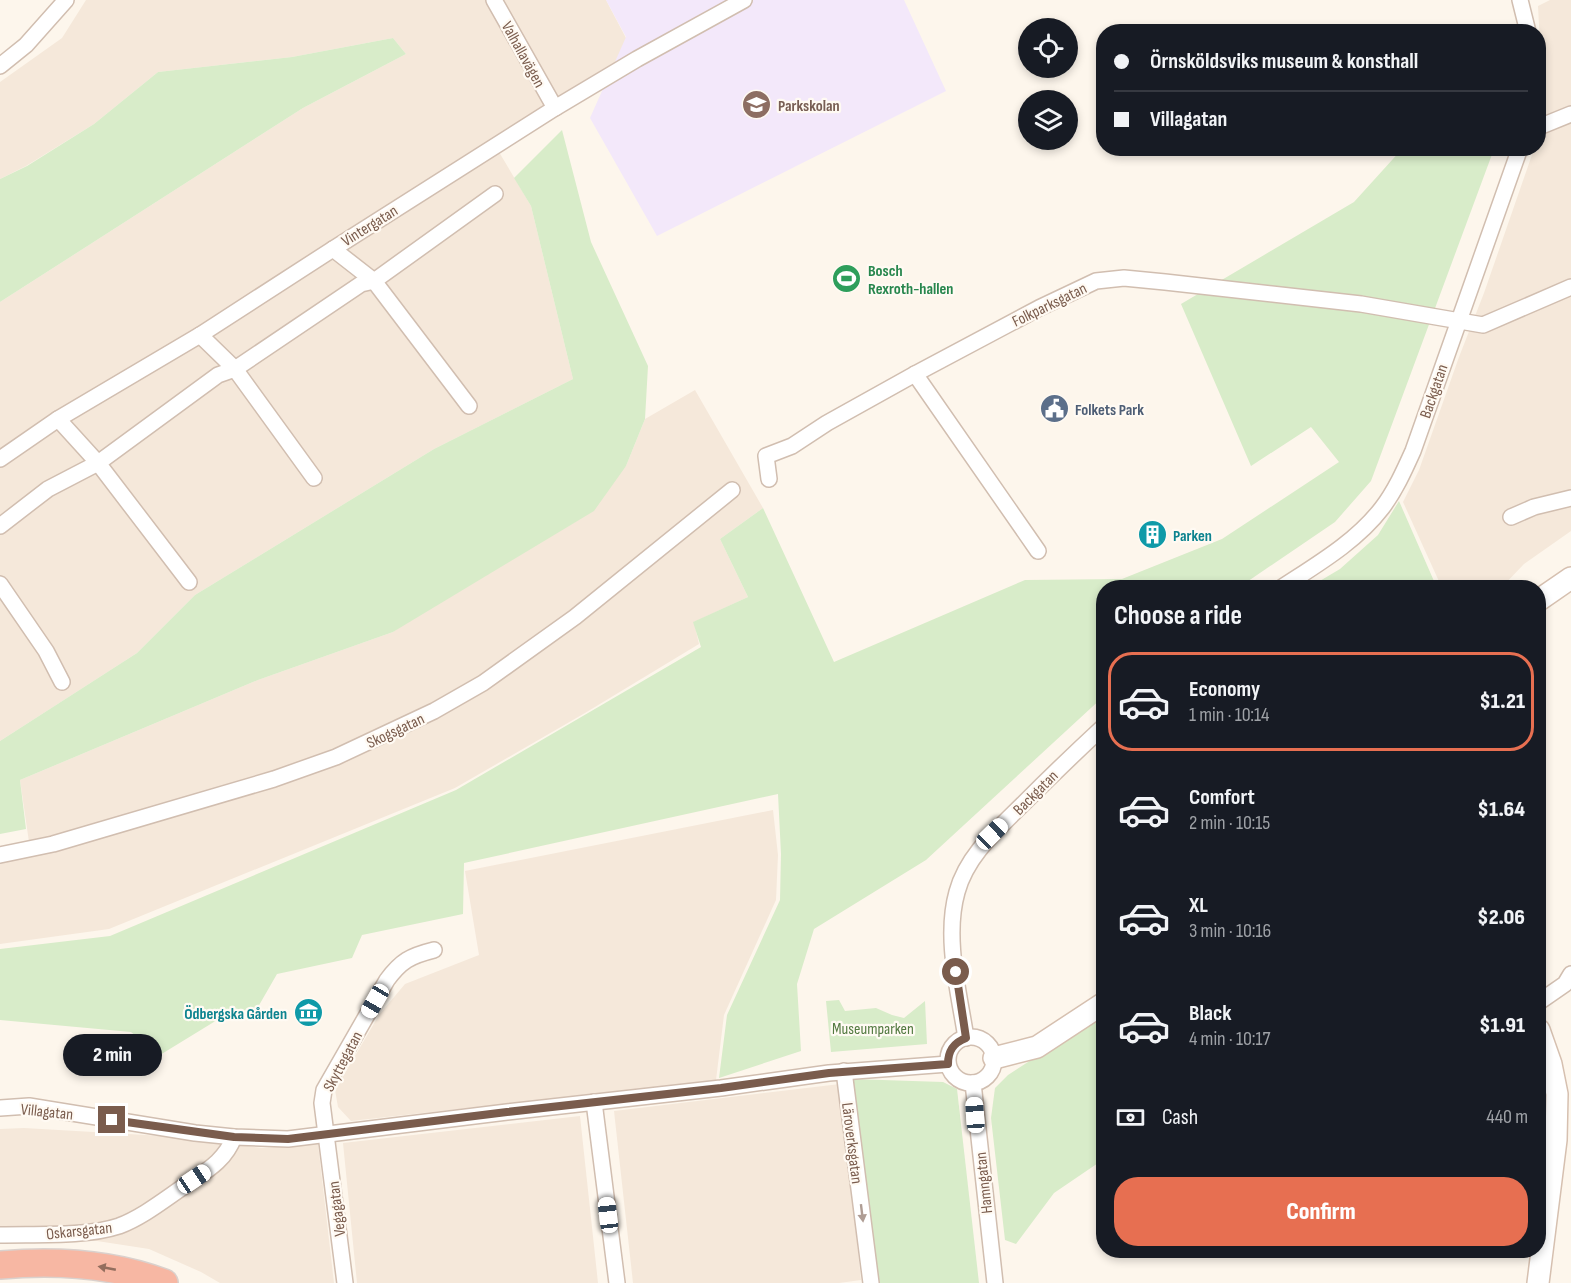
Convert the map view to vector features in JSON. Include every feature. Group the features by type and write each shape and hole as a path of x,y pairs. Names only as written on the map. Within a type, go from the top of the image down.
{"highway":[{"path":"0,1265 59,1262 92,1265 127,1271 164,1283"}],"main road":[{"path":"1546,595 1571,578"},
{"path":"994,1058 1037,1047 1096,1008"},
{"path":"1546,1050 1557,1094 1556,1140 1546,1219"},
{"path":"1538,1283 1541,1258"}],"street":[{"path":"0,66 26,45 66,0"},
{"name":"Valhallavägen","path":"494,0 555,108"},
{"name":"Vintergatan","path":"0,459 58,419 200,335 555,108 637,59 744,0"},
{"path":"1520,0 1526,24"},
{"path":"1546,124 1571,114"},
{"name":"Backgatan","path":"1293,580 1329,557 1373,519 1391,496 1413,451 1517,156"},
{"path":"0,526 48,489 98,463 218,375 235,369 361,284 374,281 495,194"},
{"path":"333,249 374,281 469,406"},
{"name":"Folkparksgatan","path":"769,479 766,456 792,446 827,423 1058,297 1096,281 1111,278 1156,281 1361,304 1483,325 1571,287"},
{"path":"200,335 235,369 314,478"},
{"path":"915,374 1038,551"},
{"path":"58,419 98,463 189,582"},
{"name":"Skogsgatan","path":"0,855 52,844 274,779 336,757 434,711 483,683 575,617 732,490"},
{"path":"1512,517 1534,507 1571,498"},
{"path":"0,584 46,651 62,682"},
{"name":"Backgatan","path":"966,1038 953,951 952,920 956,893 965,870 992,834 1096,733"},
{"name":"Skyttegatan","path":"327,1135 322,1103 327,1082 397,967 406,959 434,950"},
{"path":"1546,997 1565,984 1571,974"},
{"path":"966,1038 981,1039 988,1044 994,1058 991,1072 980,1082 960,1080 950,1071 948,1064 950,1051 954,1045 966,1038"},
{"path":"844,1071 948,1064"},
{"name":"Villagatan","path":"0,1108 29,1106 234,1137 288,1139 844,1071"},
{"name":"Läroverksgatan","path":"844,1071 871,1283"},
{"name":"Hamngatan","path":"972,1083 994,1283"},
{"path":"0,1100 29,1106"},
{"path":"594,1102 617,1283"},
{"name":"Vegagatan","path":"327,1135 345,1283"},
{"name":"Oskarsgatan","path":"0,1235 89,1232 119,1226 146,1212 210,1169 228,1152 234,1137"}],"shaded area":[{"path":"86,0 606,0 637,59 496,147 531,206 573,379 434,449 195,595 137,653 0,741 0,302 303,108 406,54 393,38 292,57 158,72 94,124 26,166 0,179 0,82 62,38"},
{"name":"Parkskolan","path":"606,0 904,0 946,91 657,236 590,118 626,37"},
{"path":"1550,0 1571,0 1571,531 1524,564 1509,580 1438,580 1403,502 1419,470 1532,156 1546,156 1546,24 1539,24 1538,6"},
{"path":"695,390 763,508 720,539 748,597 694,622 699,644 455,788 109,929 0,944 0,855 30,849 20,780 258,680 393,632 626,466 645,419"},
{"path":"773,810 778,855 776,900 724,1015 716,1080 351,1121 338,1107 335,1090 379,1015 405,984 479,955 465,871"},
{"path":"840,1084 861,1280 839,1283 633,1283 614,1111"},
{"path":"580,1116 598,1283 357,1283 343,1143"},
{"path":"24,1128 180,1137 262,1148 318,1144 334,1283 220,1283 149,1249 97,1241 0,1235 0,1129"}],"green space":[{"path":"393,38 406,54 303,108 0,302 0,179 27,166 94,124 158,72 292,57"},
{"path":"562,130 591,242 648,366 645,419 626,466 594,511 393,632 258,680 20,780 26,829 0,834 0,741 137,653 195,595 434,449 573,379 531,206 514,178"},
{"path":"1396,156 1491,156 1371,481 1335,522 1250,580 1096,580 1096,703 926,860 814,929 797,984 801,1051 719,1078 727,1015 780,900 781,854 778,794 464,863 463,914 362,935 352,958 277,974 258,1007 222,1017 160,1055 131,1032 0,1020 0,949 110,936 456,790 701,647 693,622 748,597 720,539 763,508 834,662 1025,580 1122,579 1222,539 1339,462 1311,427 1251,466 1181,304 1354,202"},
{"path":"1399,501 1434,580 1321,580 1340,569 1378,535"},
{"name":"Museumparken","path":"839,1000 845,1011 876,1008 904,1018 925,1001 927,1044 831,1052 826,1001"},
{"path":"1096,1018 1096,1164 1054,1193 1016,1244 1005,1240 991,1118 995,1088 1008,1075"},
{"path":"852,1079 943,1082 957,1089 979,1283 878,1283"}],"place":[{"name":"Parkskolan","path":"757,105"},
{"name":"Bosch Rexroth-hallen","path":"847,279"},
{"name":"Folkets Park","path":"1054,409"},
{"name":"Parken","path":"1152,535"},
{"name":"Ödbergska Gården","path":"308,1013"}],"route":[{"path":"112,1120 195,1133 288,1139 721,1088 829,1073 948,1064 948,1057 954,1045 966,1038 956,972"}]}
